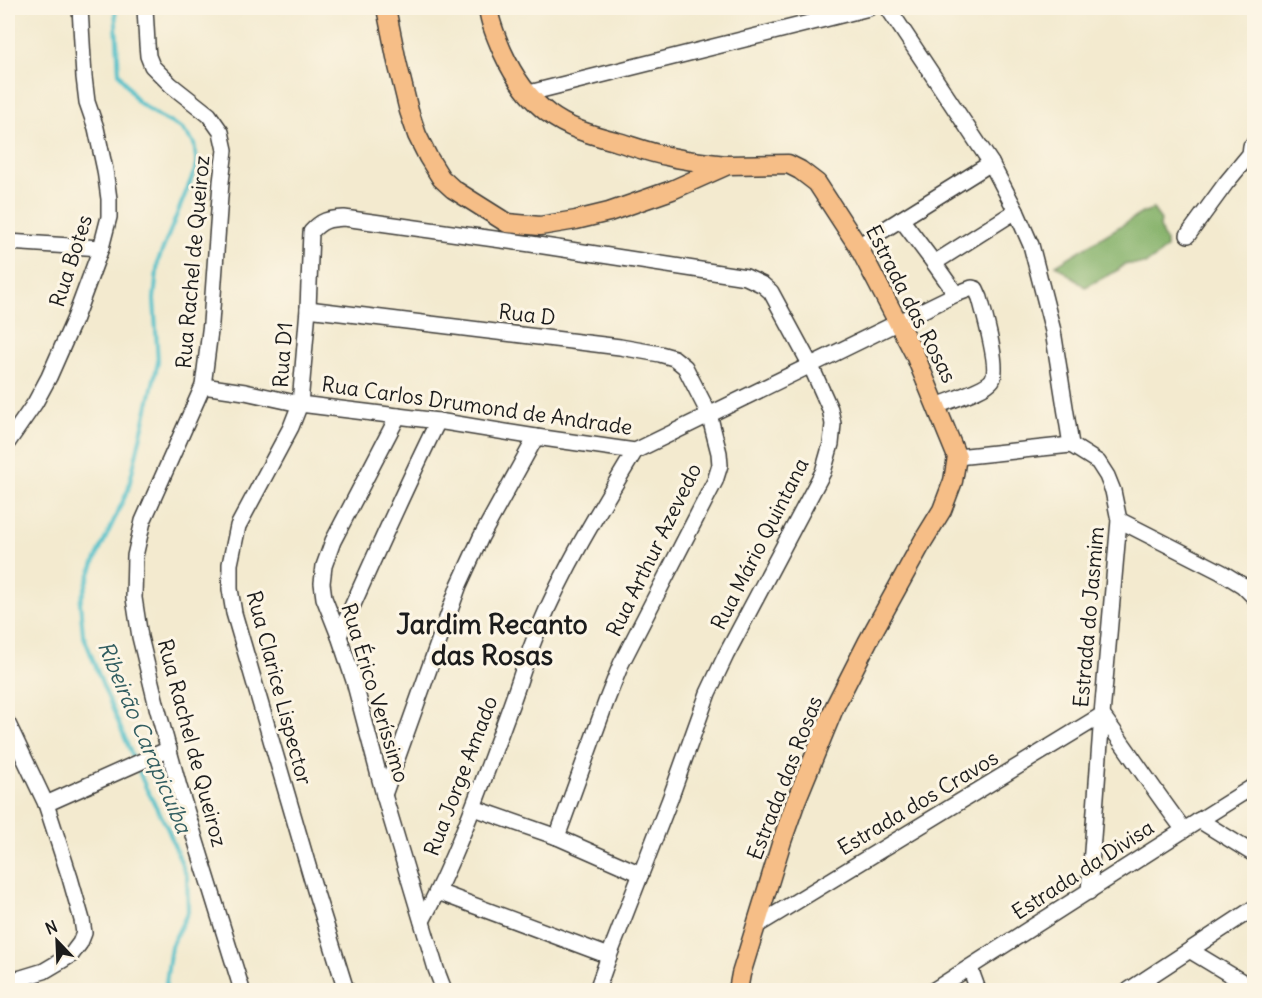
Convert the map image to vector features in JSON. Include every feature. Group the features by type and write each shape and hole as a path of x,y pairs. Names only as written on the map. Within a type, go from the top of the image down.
{"main road":[{"name":"Estrada das Rosas","path":"386,8 408,111 428,157 441,178 453,189 507,223 540,226 587,218 672,190 728,165 788,164 817,183 858,246 915,355 957,457 953,482 942,510 922,540 835,706 782,841 738,990"},
{"path":"488,8 494,33 517,78 546,112 561,122 594,135 666,156 728,165"}],"street":[{"name":"Rua Botes","path":"8,442 35,403 49,377 75,318 101,248 109,217 105,170 96,128 87,102 80,8"},
{"name":"Rua Rachel de Queiroz","path":"146,8 148,56 152,66 171,85 209,115 221,132 225,150 211,323 203,386 143,521 135,556 134,598 140,637 179,788 242,990"},
{"path":"529,93 869,8"},
{"path":"888,8 991,163 1031,245 1053,331 1071,445 957,457"},
{"path":"1188,235 1250,154 1251,146"},
{"path":"858,246 991,163"},
{"path":"934,263 1016,211"},
{"name":"Rua Mário Quintana","path":"311,232 319,223 344,218 531,243 746,277 763,285 771,292 810,364 830,409 833,424 831,444 823,472 708,693 597,990"},
{"path":"901,219 956,294 972,288 976,289 994,360 995,372 992,380 984,387 937,406"},
{"name":"Rua D1","path":"300,404 308,309 311,232"},
{"path":"8,242 101,248"},
{"name":"Rua Carlos Drumond de Andrade","path":"203,386 300,404 438,421 635,451 956,294"},
{"name":"Rua D","path":"308,309 660,354 674,358 685,367 709,414"},
{"name":"Rua Clarice Lispector","path":"300,404 291,427 238,526 230,564 230,589 240,634 346,990"},
{"name":"Rua Arthur Azevedo","path":"557,837 621,663 716,481 720,465 719,453 709,414"},
{"name":"Rua Érico Veríssimo","path":"398,416 333,541 324,566 322,583 324,598 354,681 384,795 444,990"},
{"path":"339,636 438,421"},
{"path":"384,795 459,585 481,537 536,437"},
{"name":"Estrada do Jasmim","path":"1071,445 1098,462 1107,476 1113,491 1119,520 1089,891"},
{"name":"Rua Jorge Amado","path":"422,921 438,892 474,808 538,630 555,590 586,531 635,451"},
{"path":"1119,520 1221,572 1242,585 1254,597"},
{"path":"1102,715 1184,830"},
{"name":"Estrada dos Cravos","path":"756,926 1102,715"},
{"path":"8,724 46,804 70,878 84,933 80,944 71,955 44,971 18,979 8,977"},
{"path":"373,750 402,742"},
{"path":"46,804 169,749"},
{"name":"Estrada da Divisa","path":"934,990 1254,786"},
{"path":"474,808 557,837 641,874"},
{"path":"1199,820 1254,854"},
{"path":"438,892 609,956"},
{"path":"1130,990 1254,908"},
{"path":"1191,951 1254,989"},
{"path":"970,968 978,990"}],"green space":[{"path":"1153,209 1161,220 1160,227 1166,248 1145,264 1125,264 1085,287 1056,265 1142,213"}],"waterway":[{"name":"Ribeirão Carapicuíba","path":"115,8 119,73 137,101 158,116 181,128 194,143 197,165 158,261 154,299 158,362 128,490 94,563 80,602 83,634 134,760"},
{"name":"Ribeirão Carapicuíba","path":"137,767 167,827 187,877 188,912 171,946 165,990"}],"district":[{"name":"Jardim Recanto das Rosas","path":"492,640"}]}
